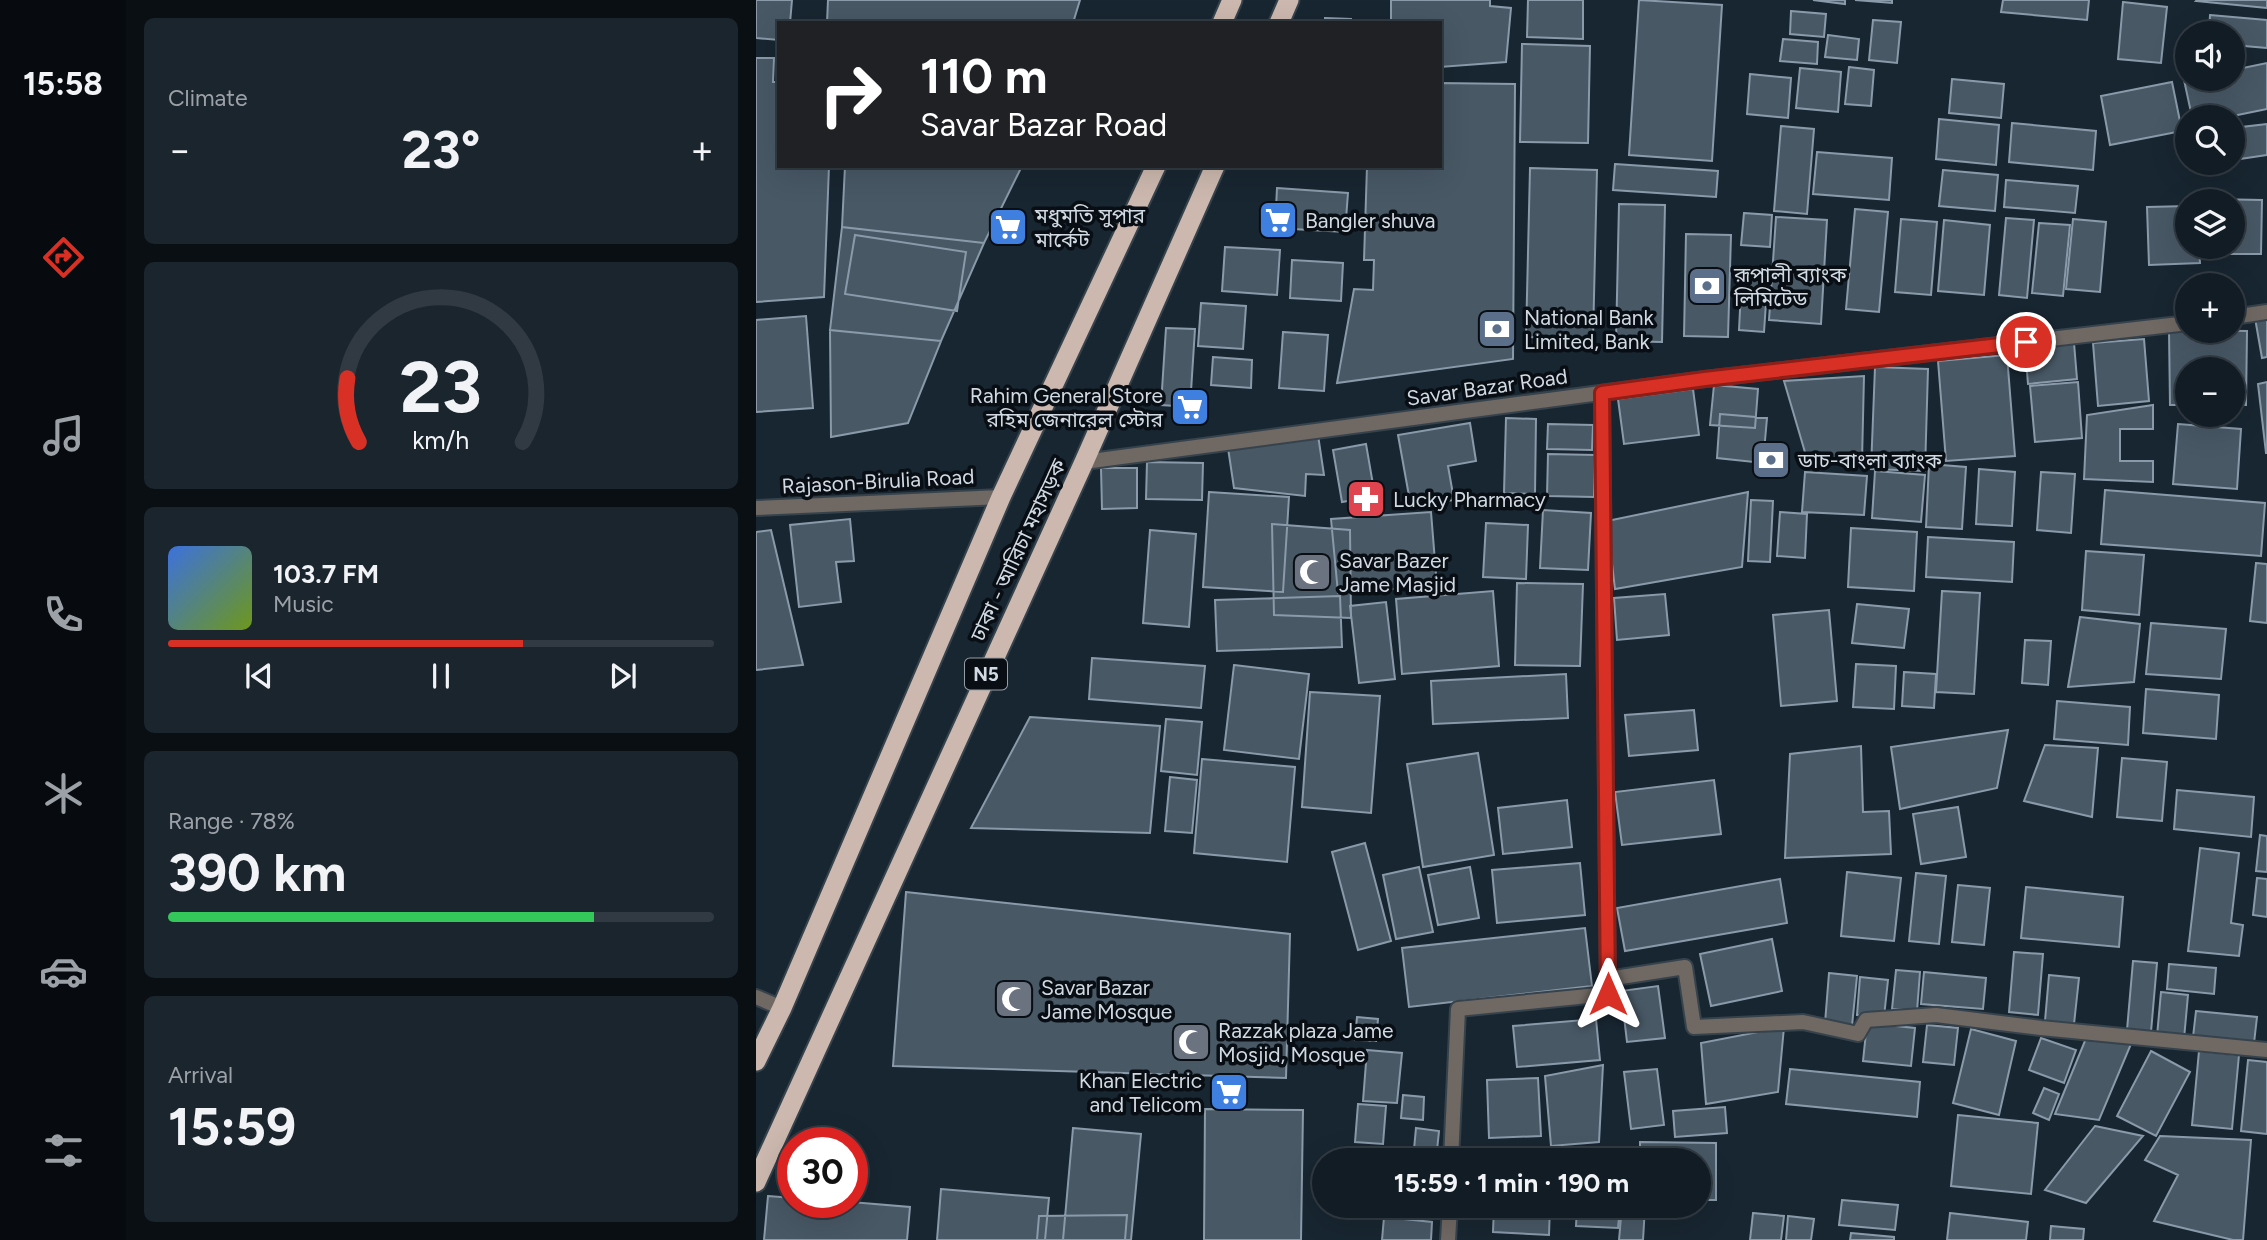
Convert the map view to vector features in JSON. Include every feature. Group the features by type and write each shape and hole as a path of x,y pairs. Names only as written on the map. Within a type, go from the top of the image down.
{"highway":[{"path":"1223,21 1232,0"},
{"path":"1280,21 1289,0"},
{"name":"ঢাকা - আরিচা মহাসড়ক","path":"756,1061 782,1008 1001,497 1155,168"},
{"name":"ঢাকা - আরিচা মহাসড়ক","path":"756,1182 1084,462 1214,168"}],"street":[{"path":"2245,315 2267,312"},
{"name":"Savar Bazar Road","path":"1084,462 1705,379 2175,325"},
{"path":"1452,1148 1458,1009 1608,994 1602,393"},
{"name":"Rajason-Birulia Road","path":"756,508 1001,497"},
{"path":"1608,979 1685,967 1694,1027 1803,1022 1858,1034 1866,1020 1936,1014 2040,1028 2267,1050"},
{"path":"756,997 782,1008"},
{"path":"1448,1240 1449,1218"}],"building":[{"path":"756,0 792,0 790,21 777,21 777,40 756,38"},
{"path":"828,0 1080,0 1074,21 827,21"},
{"path":"1391,0 1490,0 1490,6 1511,8 1506,62 1442,67 1442,21 1391,21"},
{"path":"1528,0 1583,0 1583,39 1527,37"},
{"path":"1639,0 1722,5 1712,161 1629,155"},
{"path":"1813,0 1845,0 1845,4"},
{"path":"1855,0 1892,0 1892,3"},
{"path":"2003,0 2089,0 2087,20 2001,12"},
{"path":"2267,0 2267,8 2196,1"},
{"path":"2123,2 2167,7 2161,63 2118,59"},
{"path":"1791,11 1826,14 1824,37 1790,34"},
{"path":"2210,15 2267,20 2267,48 2245,46 2245,21 2210,21"},
{"path":"1325,18 1351,19 1351,21 1325,21"},
{"path":"1873,20 1901,22 1897,63 1869,60"},
{"path":"1828,35 1859,39 1857,60 1825,57"},
{"path":"1783,39 1818,42 1817,64 1780,61"},
{"path":"1522,44 1590,46 1588,143 1520,142"},
{"path":"756,58 774,58 773,82 777,82 777,168 829,168 824,297 756,302"},
{"path":"2267,63 2267,109 2245,114 2245,105 2189,105 2186,91 2245,91 2245,68"},
{"path":"1849,67 1874,70 1871,106 1845,104"},
{"path":"1800,68 1841,72 1838,112 1796,108"},
{"path":"1750,74 1791,78 1788,118 1747,114"},
{"path":"1952,79 2004,84 2001,118 1949,113"},
{"path":"2172,82 2177,105 2175,132 2110,145 2101,96"},
{"path":"1442,83 1515,84 1513,359 1337,383 1354,289 1373,290 1374,260 1364,260 1367,168 1442,168"},
{"path":"1939,119 1999,125 1996,165 1936,159"},
{"path":"2012,123 2096,131 2093,170 2009,162"},
{"path":"2267,124 2267,155 2245,158 2245,127"},
{"path":"1781,126 1814,129 1807,214 1774,211"},
{"path":"1817,152 1892,158 1889,200 1813,194"},
{"path":"1615,164 1718,171 1716,197 1613,190"},
{"path":"845,168 1021,168 984,243 842,227"},
{"path":"1530,168 1597,170 1593,339 1526,337"},
{"path":"1943,170 1998,175 1995,211 1939,206"},
{"path":"2006,180 2078,186 2075,213 2004,207"},
{"path":"1277,188 1348,193 1345,232 1275,228"},
{"path":"2245,200 2262,200 2261,254 2245,254"},
{"path":"1619,204 1665,205 1662,342 1616,341"},
{"path":"2175,206 2175,259 2200,259 2200,263 2149,265 2147,207"},
{"path":"1855,209 1888,212 1879,312 1846,309"},
{"path":"1744,213 1772,215 1770,247 1741,245"},
{"path":"1776,217 1827,220 1821,324 1769,320"},
{"path":"2006,218 2034,220 2027,298 1999,295"},
{"path":"1901,219 1937,222 1931,295 1895,292"},
{"path":"2073,219 2106,222 2100,292 2066,289"},
{"path":"1944,220 1990,225 1984,295 1938,291"},
{"path":"2039,223 2070,225 2063,296 2032,293"},
{"path":"842,227 984,243 941,341 830,330"},
{"name":"রূপালী ব্যাংক লিমিটেড","path":"1686,234 1731,235 1728,337 1684,336"},
{"path":"855,235 966,252 957,311 845,294"},
{"path":"1225,247 1280,250 1277,295 1222,291"},
{"path":"1292,260 1343,263 1341,301 1290,298"},
{"path":"1742,271 1768,273 1764,332 1739,330"},
{"path":"1201,303 1246,306 1243,349 1198,346"},
{"path":"806,316 813,408 756,412 756,320"},
{"path":"2267,316 2267,357 2262,358 2255,318"},
{"path":"1166,328 1195,329 1190,407 1161,405"},
{"path":"830,330 941,341 908,423 831,437"},
{"path":"2169,330 2175,330 2175,343 2245,343 2247,331 2246,405 2245,357 2175,357 2175,405 2170,405"},
{"path":"1283,332 1328,335 1324,391 1279,388"},
{"path":"2144,339 2149,401 2098,406 2093,343"},
{"path":"2074,343 2077,379 2028,384 2025,347"},
{"path":"2007,355 2015,456 1946,461 1938,361"},
{"path":"1213,357 1252,360 1251,388 1211,385"},
{"path":"1875,367 1928,369 1925,471 1871,469"},
{"path":"1864,376 1862,461 1807,459 1784,381"},
{"path":"2078,382 2082,438 2035,442 2030,386"},
{"path":"2267,382 2267,453 2266,453 2258,384"},
{"path":"1714,385 1758,389 1755,428 1710,425"},
{"path":"1693,389 1699,435 1624,444 1618,399"},
{"path":"2153,405 2153,429 2120,429 2120,461 2153,461 2153,482 2084,479 2087,415"},
{"path":"1720,414 1767,418 1763,463 1717,458"},
{"path":"1506,418 1536,419 1535,494 1504,493"},
{"path":"1470,423 1476,461 1448,466 1454,500 1411,507 1398,435"},
{"path":"1548,424 1593,425 1592,450 1547,449"},
{"path":"2178,427 2241,429 2237,489 2173,484"},
{"path":"1318,435 1324,475 1306,474 1305,496 1234,488 1228,448"},
{"path":"1366,444 1375,496 1342,502 1333,450"},
{"path":"1548,454 1595,455 1594,497 1547,496"},
{"path":"1147,462 1203,463 1202,500 1146,499"},
{"path":"1929,464 1966,467 1962,529 1926,527"},
{"path":"1101,468 1137,468 1137,508 1102,509"},
{"path":"1979,469 2015,472 2012,526 1976,524"},
{"path":"1875,471 1925,475 1921,522 1872,518"},
{"path":"1805,472 1867,476 1864,515 1802,512"},
{"path":"2041,472 2075,474 2071,533 2037,530"},
{"path":"2105,490 2265,503 2261,556 2101,544"},
{"path":"1209,492 1289,497 1283,592 1203,587"},
{"path":"1748,492 1742,567 1615,589 1607,521"},
{"path":"1751,500 1773,501 1770,562 1748,561"},
{"path":"1543,510 1591,513 1588,570 1540,568"},
{"path":"1431,512 1437,586 1338,593 1331,519"},
{"path":"1780,512 1807,514 1805,558 1777,556"},
{"path":"850,519 854,561 836,562 841,602 799,607 790,525"},
{"path":"1486,523 1528,525 1526,579 1483,577"},
{"name":"Savar Bazer Jame Masjid","path":"1272,524 1350,530 1351,618 1274,615"},
{"path":"1851,528 1917,532 1914,591 1848,587"},
{"path":"771,530 803,665 756,670 756,532"},
{"path":"1150,530 1196,534 1189,627 1143,623"},
{"path":"1928,537 2014,542 2012,582 1926,577"},
{"path":"2086,551 2144,555 2139,615 2082,610"},
{"path":"2256,563 2267,564 2267,623 2250,621"},
{"path":"1517,583 1583,584 1580,666 1515,665"},
{"path":"1493,591 1499,666 1402,674 1396,599"},
{"path":"1942,591 1980,593 1974,694 1936,692"},
{"path":"1665,594 1669,635 1617,640 1614,598"},
{"path":"1340,596 1342,647 1217,651 1215,600"},
{"path":"1386,602 1395,679 1359,683 1350,606"},
{"path":"1857,604 1909,609 1904,648 1852,643"},
{"path":"1829,610 1837,701 1781,706 1773,615"},
{"path":"2080,617 2140,624 2134,682 2068,687"},
{"path":"2151,623 2226,629 2221,679 2146,674"},
{"path":"2025,640 2051,641 2048,685 2022,683"},
{"path":"1092,658 1205,666 1201,708 1089,699"},
{"path":"1856,664 1896,666 1894,709 1853,707"},
{"path":"1234,665 1309,674 1299,759 1224,750"},
{"path":"1904,672 1936,674 1934,708 1902,706"},
{"path":"1566,674 1568,718 1433,724 1431,681"},
{"path":"2146,689 2219,695 2216,739 2143,733"},
{"path":"1310,692 1380,696 1371,813 1302,807"},
{"path":"2057,701 2130,707 2128,745 2054,739"},
{"path":"1694,710 1698,750 1629,756 1625,715"},
{"path":"1030,717 1160,726 1150,833 971,828"},
{"path":"1166,719 1202,722 1197,775 1161,771"},
{"path":"2008,730 1997,788 1900,809 1891,747"},
{"path":"2045,745 2098,748 2092,817 2024,801"},
{"path":"1861,746 1863,812 1889,811 1891,854 1785,858 1790,754"},
{"path":"1478,753 1494,855 1423,867 1407,764"},
{"path":"2122,758 2167,762 2162,821 2117,817"},
{"path":"1202,759 1295,767 1287,862 1194,853"},
{"path":"1170,777 1197,780 1192,833 1165,831"},
{"path":"1714,780 1721,834 1622,845 1615,792"},
{"path":"2177,790 2254,797 2251,837 2174,829"},
{"path":"1567,800 1572,847 1503,854 1498,808"},
{"path":"1958,807 1966,857 1921,864 1913,814"},
{"path":"2260,835 2267,836 2267,872 2256,871"},
{"path":"1365,843 1391,941 1358,950 1332,852"},
{"path":"2200,848 2239,853 2231,923 2243,925 2239,956 2188,951"},
{"path":"1580,863 1585,915 1497,923 1492,870"},
{"path":"1419,867 1433,932 1396,939 1383,875"},
{"path":"1470,867 1479,918 1438,925 1428,875"},
{"path":"1847,872 1901,878 1894,941 1841,936"},
{"path":"1916,873 1946,876 1939,944 1909,941"},
{"path":"2257,878 2267,879 2267,917 2253,915"},
{"path":"1780,879 1787,923 1625,951 1617,908"},
{"path":"1958,885 1990,888 1984,945 1952,942"},
{"path":"2026,887 2123,897 2119,947 2021,938"},
{"path":"906,892 1290,934 1286,1078 893,1066"},
{"path":"1585,928 1592,986 1409,1007 1402,948"},
{"path":"1772,939 1782,991 1711,1006 1700,954"},
{"path":"2014,952 2043,954 2038,1015 2009,1012"},
{"path":"2133,961 2157,963 2151,1032 2127,1030"},
{"path":"2169,964 2216,968 2214,994 2167,989"},
{"path":"1896,970 1920,972 1917,1011 1892,1009"},
{"path":"1924,972 1986,978 1983,1009 1921,1004"},
{"path":"1829,973 1857,976 1852,1026 1825,1023"},
{"path":"2049,975 2079,978 2074,1024 2045,1021"},
{"path":"1860,977 1888,980 1884,1017 1857,1015"},
{"path":"1658,986 1665,1038 1627,1042 1621,991"},
{"path":"2161,992 2188,995 2184,1039 2157,1036"},
{"path":"2196,1011 2257,1017 2254,1043 2193,1037"},
{"path":"1357,1017 1378,1019 1376,1041 1355,1040"},
{"path":"1596,1019 1600,1060 1517,1067 1513,1026"},
{"path":"1867,1023 1915,1028 1911,1066 1863,1061"},
{"path":"1927,1025 1958,1028 1954,1065 1923,1062"},
{"path":"1784,1027 1778,1092 1706,1104 1701,1043"},
{"path":"1971,1029 2016,1041 1999,1115 1953,1103"},
{"path":"2087,1036 2131,1044 2099,1120 2055,1114"},
{"path":"2041,1038 2076,1050 2064,1083 2029,1070"},
{"path":"1367,1050 1402,1053 1397,1103 1363,1101"},
{"path":"2151,1051 2190,1072 2156,1136 2117,1116"},
{"path":"2199,1051 2239,1055 2232,1129 2192,1125"},
{"path":"2248,1060 2267,1062 2267,1134 2241,1131"},
{"path":"1603,1065 1599,1142 1551,1146 1545,1076"},
{"path":"1657,1069 1664,1125 1631,1129 1624,1072"},
{"path":"1790,1069 1920,1082 1917,1117 1786,1104"},
{"path":"1538,1078 1541,1136 1489,1138 1487,1080"},
{"path":"2044,1088 2059,1094 2049,1120 2033,1113"},
{"path":"1403,1095 1424,1097 1423,1120 1401,1118"},
{"path":"1358,1104 1386,1106 1383,1144 1355,1142"},
{"path":"1725,1107 1727,1133 1675,1137 1673,1111"},
{"path":"1205,1109 1303,1110 1301,1240 1204,1240"},
{"path":"1958,1115 2038,1123 2031,1194 1951,1186"},
{"path":"2095,1126 2143,1136 2086,1203 2045,1190"},
{"path":"1073,1128 1141,1134 1131,1240 1063,1240"},
{"path":"1416,1128 1439,1131 1437,1148 1414,1148"},
{"path":"2160,1136 2251,1140 2243,1240 2154,1221 2178,1175 2145,1160"},
{"path":"1640,1142 1716,1143 1716,1200 1711,1200 1711,1148 1640,1148"},
{"path":"941,1189 1049,1198 1045,1240 937,1240"},
{"path":"768,1196 777,1197 777,1218 868,1218 868,1203 910,1207 907,1240 764,1240"},
{"path":"1842,1200 1898,1205 1895,1230 1839,1225"},
{"path":"1753,1213 1784,1216 1781,1240 1750,1240"},
{"path":"1950,1213 2028,1222 2026,1240 1947,1240"},
{"path":"1127,1215 1125,1240 1037,1240 1039,1216"},
{"path":"1788,1216 1814,1219 1811,1240 1786,1240"},
{"path":"1384,1218 1432,1222 1431,1240 1382,1240"},
{"path":"1494,1218 1550,1218 1549,1235 1493,1232"},
{"path":"1576,1218 1619,1218 1618,1228 1576,1226"},
{"path":"1621,1218 1644,1218 1643,1240 1619,1240"},
{"path":"2051,1226 2084,1229 2083,1240 2050,1240"},
{"path":"1851,1233 1894,1237 1894,1240 1850,1240"}],"place":[{"name":"Bangler shuva","path":"1278,220"},
{"name":"মধুমতি সুপার মার্কেট","path":"1008,227"},
{"name":"রূপালী ব্যাংক লিমিটেড","path":"1707,286"},
{"name":"National Bank Limited, Bank","path":"1497,329"},
{"name":"Rahim General Store রহিম জেনারেল স্টোর","path":"1190,407"},
{"name":"ডাচ-বাংলা ব্যাংক","path":"1771,460"},
{"name":"Lucky Pharmacy","path":"1366,499"},
{"name":"Savar Bazer Jame Masjid","path":"1312,572"},
{"name":"Savar Bazar Jame Mosque","path":"1014,999"},
{"name":"Razzak plaza Jame Mosjid, Mosque","path":"1191,1042"},
{"name":"Khan Electric and Telicom","path":"1229,1092"}],"route":[{"path":"1608,994 1602,393 2026,342"}]}
